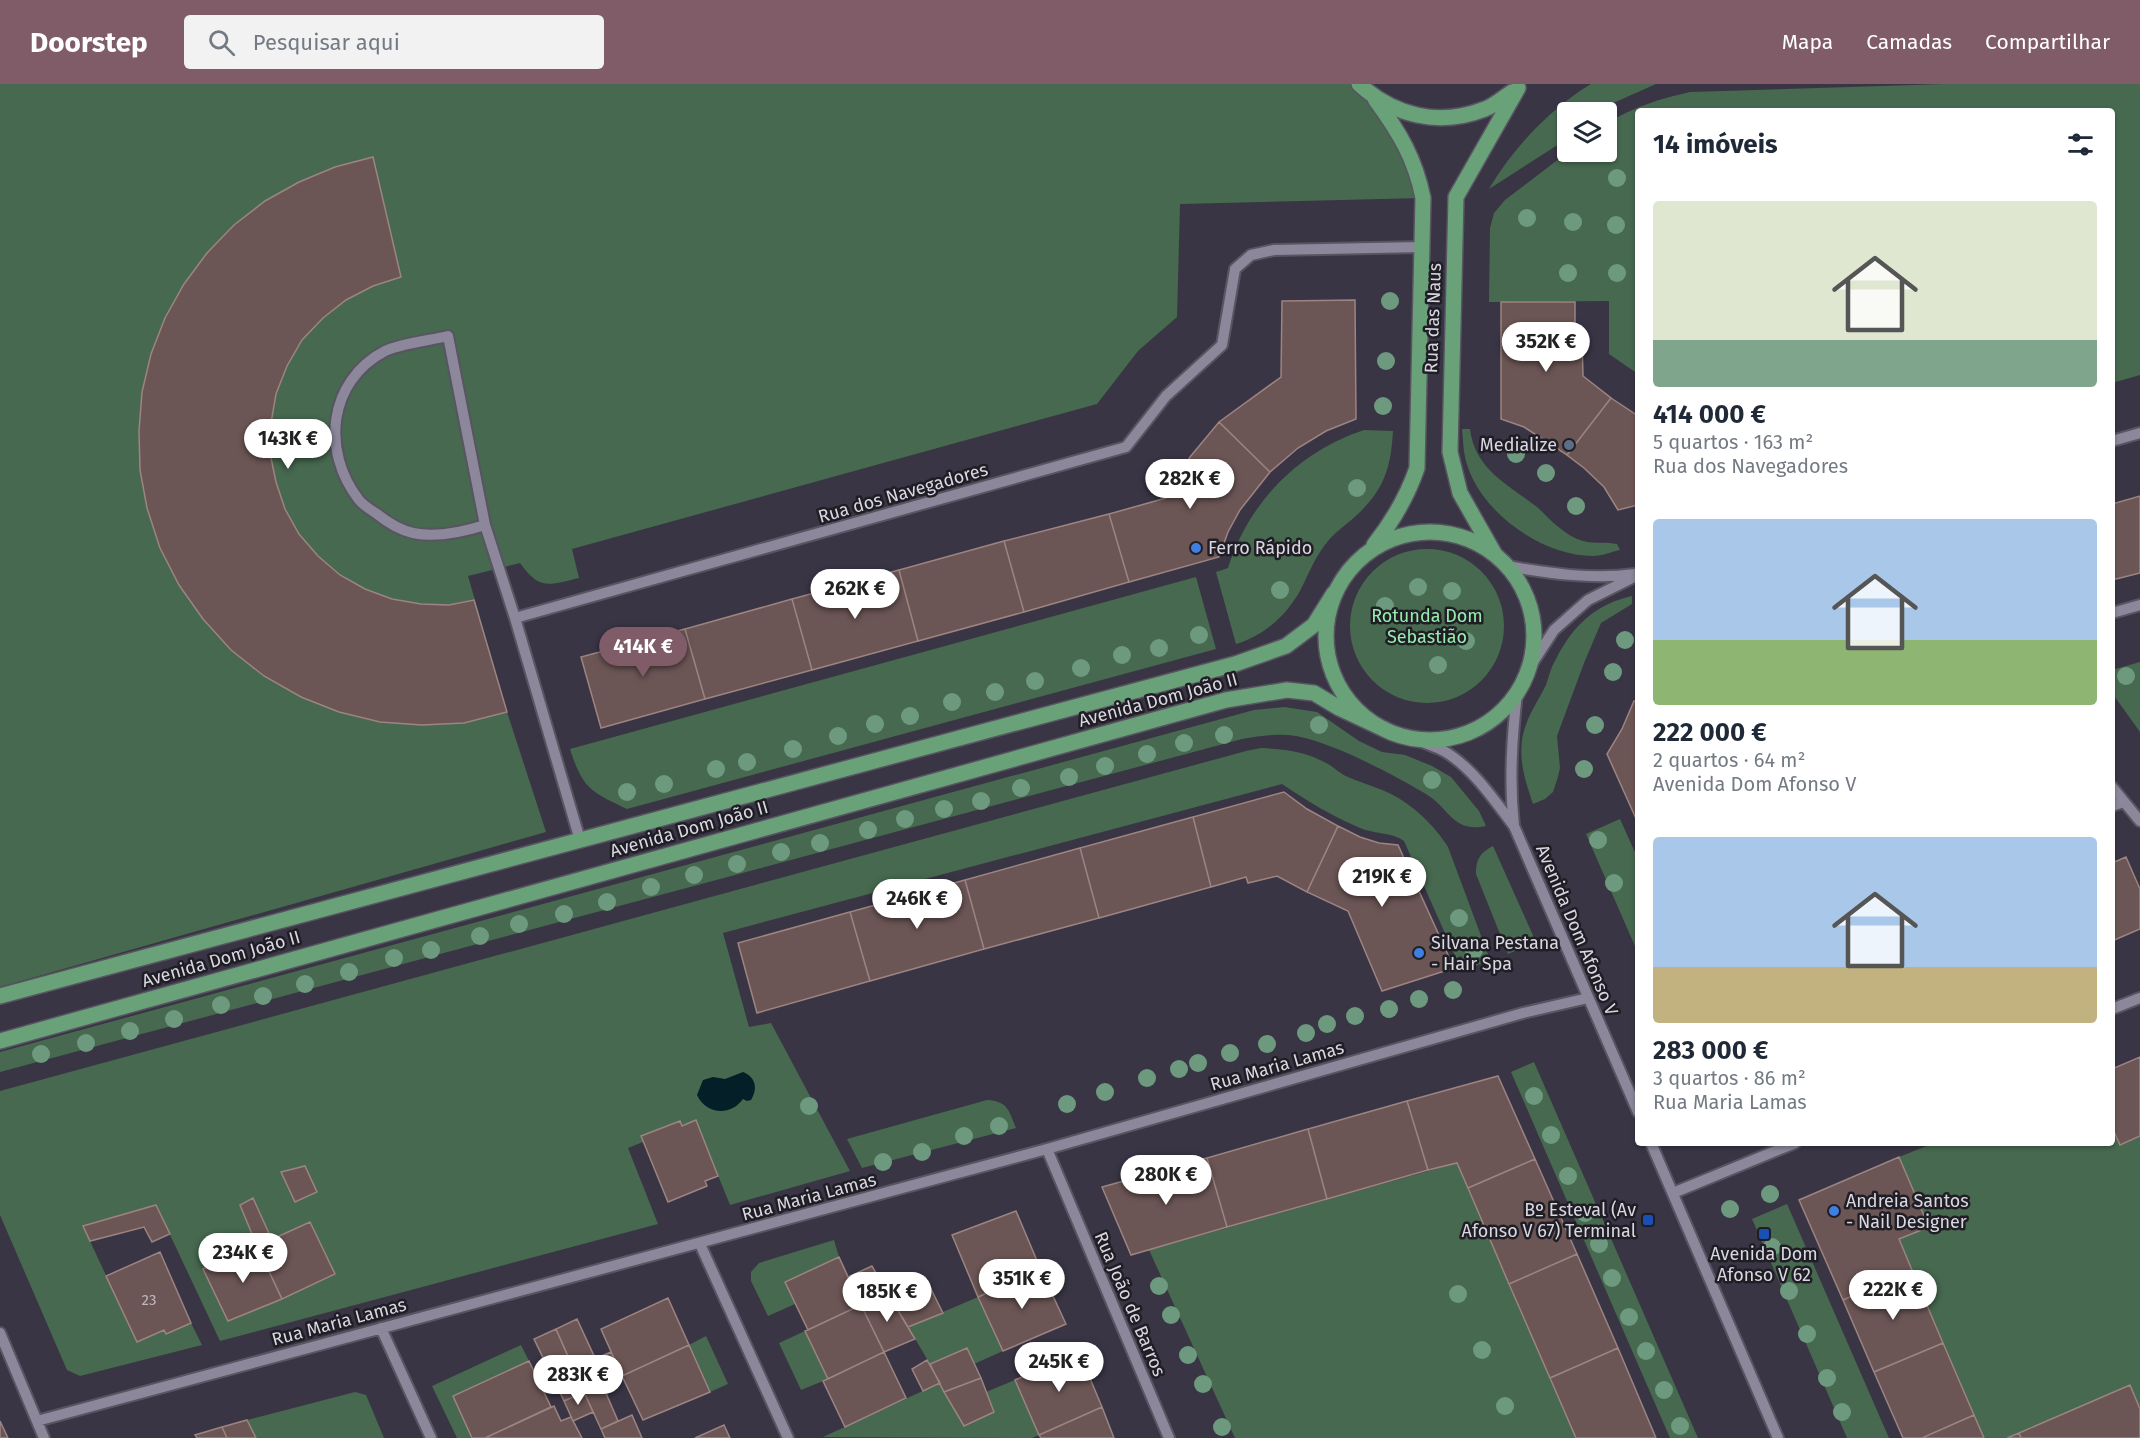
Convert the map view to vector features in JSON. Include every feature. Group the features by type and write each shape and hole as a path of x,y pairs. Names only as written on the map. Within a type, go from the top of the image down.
{"main road":[{"path":"1359,84 1375,99 1410,115 1448,118 1486,109 1520,86"},
{"name":"Rua das Naus","path":"1500,560 1460,493 1450,452 1456,197 1520,86"},
{"name":"Rua das Naus","path":"1370,550 1391,524 1408,494 1417,468 1423,198 1418,171 1398,130 1375,99"},
{"path":"1424,531 1458,535 1490,550 1500,560 1515,575 1530,606 1534,636 1530,666 1517,693 1497,715 1472,731 1444,739 1414,738 1386,730 1359,712 1339,687 1328,657 1326,635 1326,625 1334,594 1349,569 1370,550 1395,537 1424,531"},
{"name":"Avenida Dom João II","path":"0,996 1235,664 1286,646 1314,625 1334,594"},
{"name":"Avenida Dom João II","path":"0,1041 1226,700 1287,690 1314,693 1339,708 1386,730"}],"street":[{"name":"Rua dos Navegadores","path":"515,618 1126,447 1166,396 1222,345 1235,269 1251,255 1274,250 1422,247"},
{"path":"485,525 467,531 443,534 413,533 388,522 360,501 340,466 334,433 339,404 357,372 386,350 448,336 485,525 515,618 580,840"},
{"path":"2115,440 2140,433"},
{"path":"1500,560 1548,573 1610,577 1635,574"},
{"path":"1526,673 1554,630 1588,600 1635,576"},
{"path":"2115,612 2140,605"},
{"name":"Avenida Dom Afonso V","path":"1514,826 1510,795 1511,751 1517,693"},
{"name":"Avenida Dom Afonso V","path":"1414,738 1445,752 1462,766 1483,786 1514,826 1635,1105"},
{"path":"2115,791 2140,821"},
{"path":"2115,806 2123,802"},
{"name":"Rua Maria Lamas","path":"37,1421 700,1244 1047,1149 1512,1016 1588,998"},
{"path":"2115,1009 2140,998"},
{"path":"1653,1146 1778,1438"},
{"path":"1673,1193 1789,1146"},
{"name":"Rua João de Barros","path":"1047,1149 1169,1438"},
{"path":"700,1244 788,1438"},
{"path":"381,1328 431,1438"},
{"path":"0,1333 44,1438"}],"green space":[{"path":"0,84 1359,84 1375,99 1423,198 1180,204 1177,317 1138,351 1097,404 572,549 579,578 546,584 533,578 520,563 468,576 507,712 546,832 0,987"},
{"path":"1591,84 1656,84 1616,102 1565,102"},
{"path":"1944,84 2140,84 2140,375 2115,382 2115,108 1637,108 1690,92"},
{"path":"1557,108 1557,145 1489,189 1509,159"},
{"path":"1635,109 1635,372 1609,354 1609,301 1489,302 1490,228 1494,213 1505,200 1557,160 1617,162 1617,118"},
{"path":"1462,429 1470,429 1473,443 1486,466 1537,507 1560,529 1582,541 1617,544 1620,550 1596,556 1573,554 1552,548 1513,526 1496,511 1471,476 1465,457"},
{"path":"1364,430 1393,431 1388,466 1381,485 1368,504 1335,533 1324,546 1301,589 1282,615 1266,629 1236,644 1216,572 1228,568 1249,522 1279,482 1318,452"},
{"name":"Rotunda Dom Sebastião","path":"1427,549 1457,554 1482,571 1499,596 1504,626 1499,656 1482,681 1457,698 1427,703 1397,698 1372,681 1355,656 1350,626 1355,596 1372,571 1397,554"},
{"path":"1196,577 1216,649 627,809 596,793 584,781 570,749"},
{"path":"1632,596 1632,604 1601,623 1557,736 1560,768 1553,792 1545,799 1533,804 1522,765 1522,740 1529,718 1546,685 1553,665 1569,637 1586,618 1607,605"},
{"path":"2140,662 2140,732 2115,697 2115,669"},
{"path":"1284,707 1317,712 1359,741 1382,752 1405,755 1451,777 1479,811 1486,826 1475,827 1458,823 1426,794 1345,752 1311,739 1289,735 1269,735 1242,739 0,1072 0,1052 1254,710"},
{"path":"1270,748 1312,757 1328,764 1345,776 1391,794 1415,810 1437,831 1448,847 1490,960 1468,969 1461,956 1456,958 1404,841 1394,836 1365,830 1350,823 1320,808 1282,784 723,933 749,1027 771,1023 850,1171 730,1205 696,1121 682,1126 680,1121 642,1136 643,1142 628,1148 658,1224 220,1341 156,1205 83,1226 137,1342 164,1330 166,1334 191,1323 202,1345 80,1376 67,1370 0,1215 0,1091 1246,751","holes":["253,1198 272,1240 310,1222 335,1274 229,1321 204,1269 257,1246 240,1205"]},
{"path":"1620,819 1635,852 1635,946 1586,834"},
{"path":"1493,846 1536,942 1508,954 1476,874 1480,857"},
{"path":"1534,1062 1698,1438 1670,1438 1511,1072"},
{"path":"987,1100 1004,1105 1016,1128 862,1168 847,1139"},
{"path":"2115,1134 2120,1145 2140,1136 2140,1409 2130,1386 2007,1438 1984,1438 1899,1239 1928,1226 1899,1157 1926,1146 2115,1146"},
{"path":"1457,1163 1576,1438 1235,1438 1149,1250"},
{"path":"1787,1204 1889,1438 1847,1438 1752,1219"},
{"path":"834,1240 839,1257 785,1282 795,1304 768,1316 751,1281 751,1272 759,1263"},
{"path":"978,1297 1003,1351 974,1364 967,1348 930,1364 908,1327"},
{"path":"805,1331 828,1379 801,1390 779,1343"},
{"path":"706,1336 728,1384 710,1392 689,1345"},
{"path":"521,1345 529,1361 472,1438 457,1438 432,1386"},
{"path":"1015,1380 1039,1435 1032,1438 823,1437 940,1383 964,1426 994,1412 986,1392"},
{"path":"355,1392 366,1395 384,1438 256,1438 247,1420"}],"water":[{"path":"743,1072 753,1080 755,1092 751,1100 743,1099 732,1109 718,1111 706,1106 697,1095 703,1080 713,1077 725,1079"}],"building":[{"path":"373,157 401,277 373,286 346,300 323,318 302,340 287,366 276,394 271,423 270,453 285,509 299,534 318,556 340,575 365,589 392,599 421,604 449,605 474,600 507,712 464,723 422,725 380,722 339,712 301,697 264,676 231,650 203,619 179,585 160,548 147,508 140,470 139,431 142,392 151,354 165,318 184,284 207,253 234,225 265,201 299,182 335,167"},
{"path":"1355,300 1356,419 1326,431 1298,448 1270,472 1219,422 1281,377 1282,301"},
{"path":"1501,302 1575,302 1575,338 1582,338 1583,376 1611,398 1567,455 1524,427 1501,419"},
{"path":"1611,398 1635,414 1635,506 1618,510 1604,487 1567,455"},
{"path":"1219,422 1270,472 1240,510 1228,532 1219,557 1129,582 1109,514 1166,498 1190,457"},
{"path":"2140,496 2140,573 2115,579 2115,503"},
{"path":"1109,514 1129,582 1024,612 1004,541"},
{"path":"1004,541 1024,612 918,641 899,570"},
{"path":"899,570 918,641 812,670 792,599"},
{"path":"792,599 812,670 705,699 685,629"},
{"path":"685,629 705,699 601,728 581,657"},
{"path":"1635,701 1635,816 1607,754"},
{"path":"1284,792 1307,809 1338,826 1307,892 1277,876 1248,883 1246,877 1211,887 1193,817"},
{"path":"1193,817 1211,887 1099,918 1080,848"},
{"path":"1338,826 1360,837 1379,843 1398,845 1454,968 1382,991 1348,911 1307,892"},
{"path":"1080,848 1099,918 984,949 965,880"},
{"path":"2126,857 2140,889 2140,929 2115,940 2115,862"},
{"path":"965,880 984,949 870,981 850,912"},
{"path":"850,912 870,981 757,1013 738,943"},
{"path":"2140,1057 2140,1136 2120,1145 2115,1134 2115,1068"},
{"path":"1498,1076 1535,1159 1468,1188 1457,1163 1428,1170 1407,1101"},
{"path":"1407,1101 1428,1170 1327,1199 1308,1129"},
{"path":"696,1120 718,1176 705,1181 707,1186 668,1202 641,1136 680,1121 682,1126"},
{"path":"1308,1129 1327,1199 1227,1227 1207,1158"},
{"path":"1899,1157 1929,1227 1899,1239 1912,1270 1843,1300 1799,1200"},
{"path":"1207,1158 1227,1227 1131,1255 1102,1187"},
{"path":"1535,1159 1577,1254 1509,1284 1468,1188"},
{"path":"305,1166 317,1192 295,1202 281,1172"},
{"path":"253,1198 272,1240 257,1246 240,1205"},
{"path":"156,1205 170,1234 152,1242 144,1227 90,1241 83,1226"},
{"path":"1016,1211 1041,1270 978,1297 952,1235"},
{"path":"310,1222 335,1274 282,1299 257,1246"},
{"path":"257,1246 282,1299 228,1321 203,1269"},
{"path":"160,1252 191,1323 166,1334 164,1330 137,1342 106,1276"},
{"path":"1577,1254 1618,1348 1550,1378 1509,1284"},
{"path":"839,1257 861,1305 808,1330 785,1282"},
{"path":"872,1266 888,1294 861,1305 848,1277"},
{"path":"1041,1270 1066,1324 1003,1351 978,1297"},
{"path":"1912,1270 1943,1343 1874,1372 1843,1300"},
{"path":"925,1277 943,1313 908,1327 888,1294"},
{"path":"888,1294 915,1339 884,1352 861,1305"},
{"path":"668,1298 689,1345 622,1376 601,1329"},
{"path":"861,1305 884,1352 828,1379 805,1331"},
{"path":"577,1319 595,1358 573,1368 556,1329"},
{"path":"556,1329 584,1392 564,1401 534,1339"},
{"path":"1943,1343 1974,1415 1922,1438 1903,1438 1874,1372"},
{"path":"689,1345 710,1392 643,1420 622,1376"},
{"path":"967,1348 981,1378 944,1392 930,1364"},
{"path":"1618,1348 1656,1438 1576,1438 1550,1378"},
{"path":"611,1352 622,1376 584,1392 573,1368"},
{"path":"884,1352 906,1398 845,1427 823,1381"},
{"path":"1079,1352 1102,1407 1039,1435 1015,1380"},
{"path":"927,1360 940,1383 923,1391 912,1369"},
{"path":"529,1361 551,1407 485,1438 472,1438 453,1396"},
{"path":"981,1378 994,1412 964,1426 944,1392"},
{"path":"602,1384 618,1421 601,1429 584,1392"},
{"path":"2130,1385 2140,1409 2140,1438 2021,1438 2019,1433"},
{"path":"584,1392 593,1412 573,1421 564,1401"},
{"path":"554,1406 561,1421 571,1417 582,1438 485,1438"},
{"path":"1102,1407 1114,1438 1041,1438 1039,1435"},
{"path":"632,1415 642,1438 605,1438 601,1429"},
{"path":"1974,1415 1984,1438 1922,1438"},
{"path":"247,1420 256,1438 227,1438 222,1427"},
{"path":"0,1421 8,1438 0,1438"},
{"path":"724,1425 730,1438 695,1438"},
{"path":"222,1427 227,1438 197,1438 195,1435"},
{"path":"2019,1433 2021,1438 2007,1438"}],"place":[{"name":"Medialize","path":"1569,445"},
{"name":"Ferro Rápido","path":"1196,548"},
{"name":"Silvana Pestana - Hair Spa","path":"1419,953"},
{"name":"Andreia Santos - Nail Designer","path":"1834,1211"},
{"name":"Bº Esteval (Av Afonso V 67) Terminal","path":"1648,1220"},
{"name":"Avenida Dom Afonso V 62","path":"1764,1234"}]}
